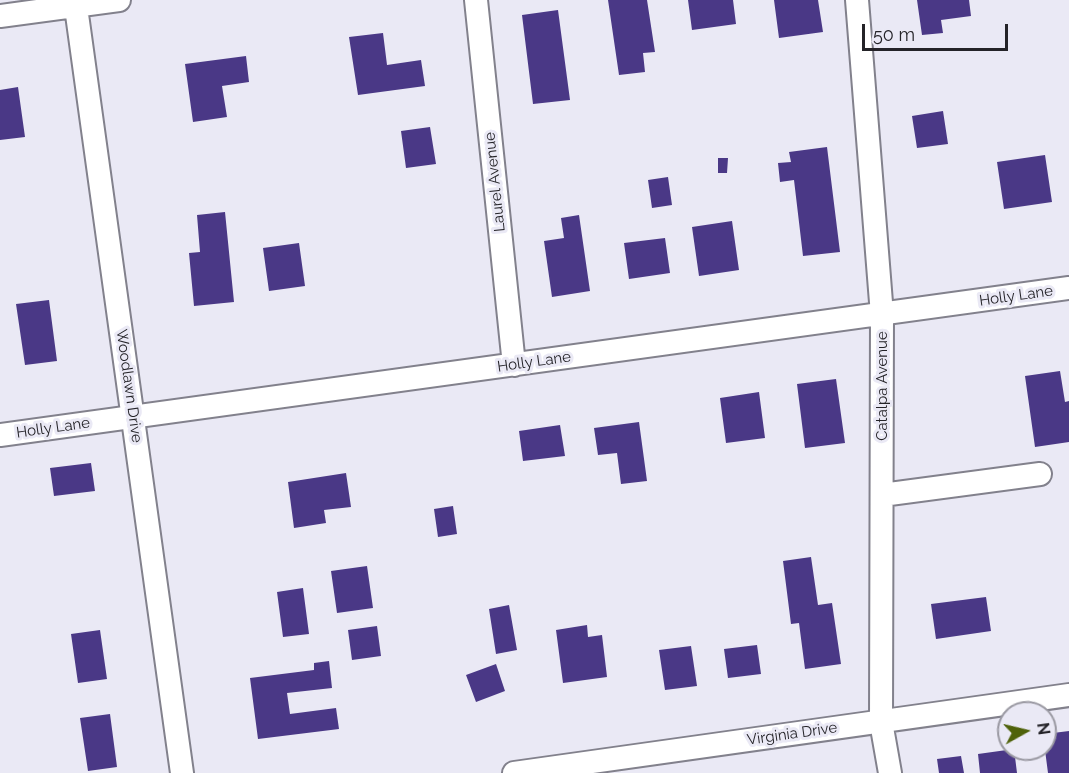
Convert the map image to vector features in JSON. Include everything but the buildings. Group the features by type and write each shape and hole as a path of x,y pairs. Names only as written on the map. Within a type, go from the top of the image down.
{"street":[{"path":"0,16 75,3 119,0"},
{"name":"Laurel Avenue","path":"476,0 513,364"},
{"name":"Catalpa Avenue","path":"857,0 882,315 881,722 890,773"},
{"name":"Woodlawn Drive","path":"75,3 182,773"},
{"name":"Holly Lane","path":"0,435 1069,288"},
{"path":"882,495 1040,474"},
{"name":"Virginia Drive","path":"514,773 1069,695"}]}
